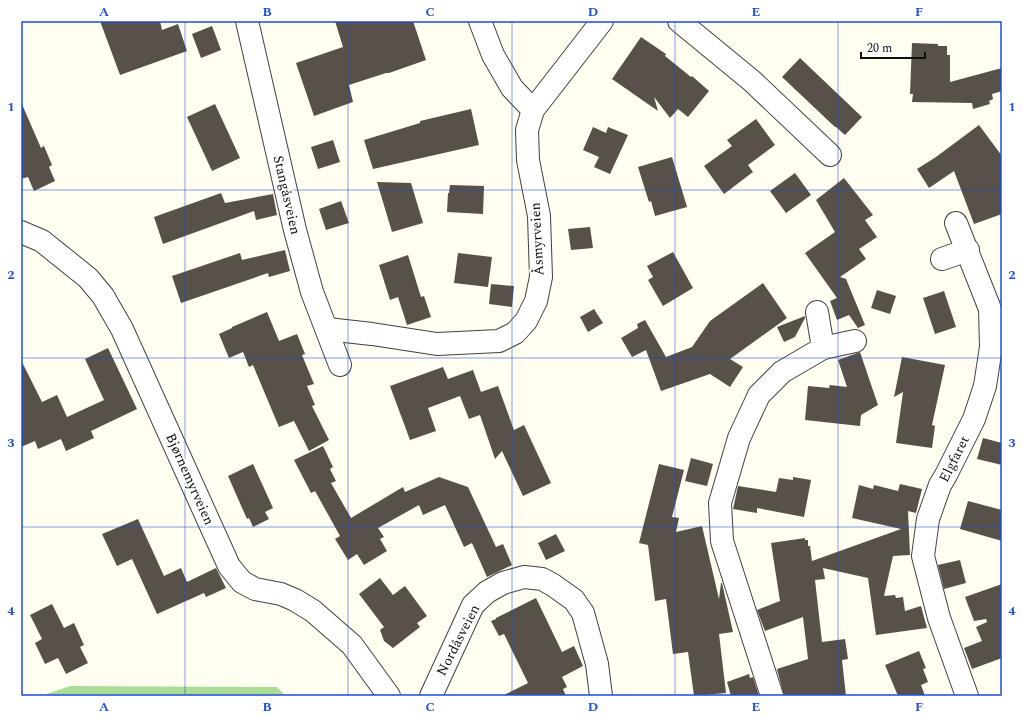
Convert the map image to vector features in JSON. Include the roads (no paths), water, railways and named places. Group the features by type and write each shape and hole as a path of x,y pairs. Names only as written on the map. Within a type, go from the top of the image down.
{"street":[{"name":"Stangåsveien","path":"247,21 295,230 312,292 340,365"},
{"path":"480,21 493,55 512,88 533,110"},
{"name":"Åsmyrveien","path":"327,329 437,344 499,341 515,333 526,321 536,301 541,277 539,216 528,160 527,130 533,110 602,21"},
{"path":"679,21 752,81 830,155"},
{"name":"Elgfaret","path":"956,223 968,250 990,309 991,347 985,386 974,419 940,485 928,519 923,556 939,618 968,696"},
{"name":"Bjørnemyrveien","path":"21,232 42,241 72,264 88,278 103,296 122,329 229,566 242,582 255,589 281,594 295,600 313,611 352,645 389,696"},
{"path":"942,259 968,250"},
{"path":"817,312 823,348"},
{"path":"772,696 722,540 720,503 739,438 759,395 782,372 823,348 855,340"},
{"name":"Nordåsveien","path":"431,696 473,605 487,592 503,583 524,578 542,580 553,585 574,600 583,613 597,664 601,696"}]}
